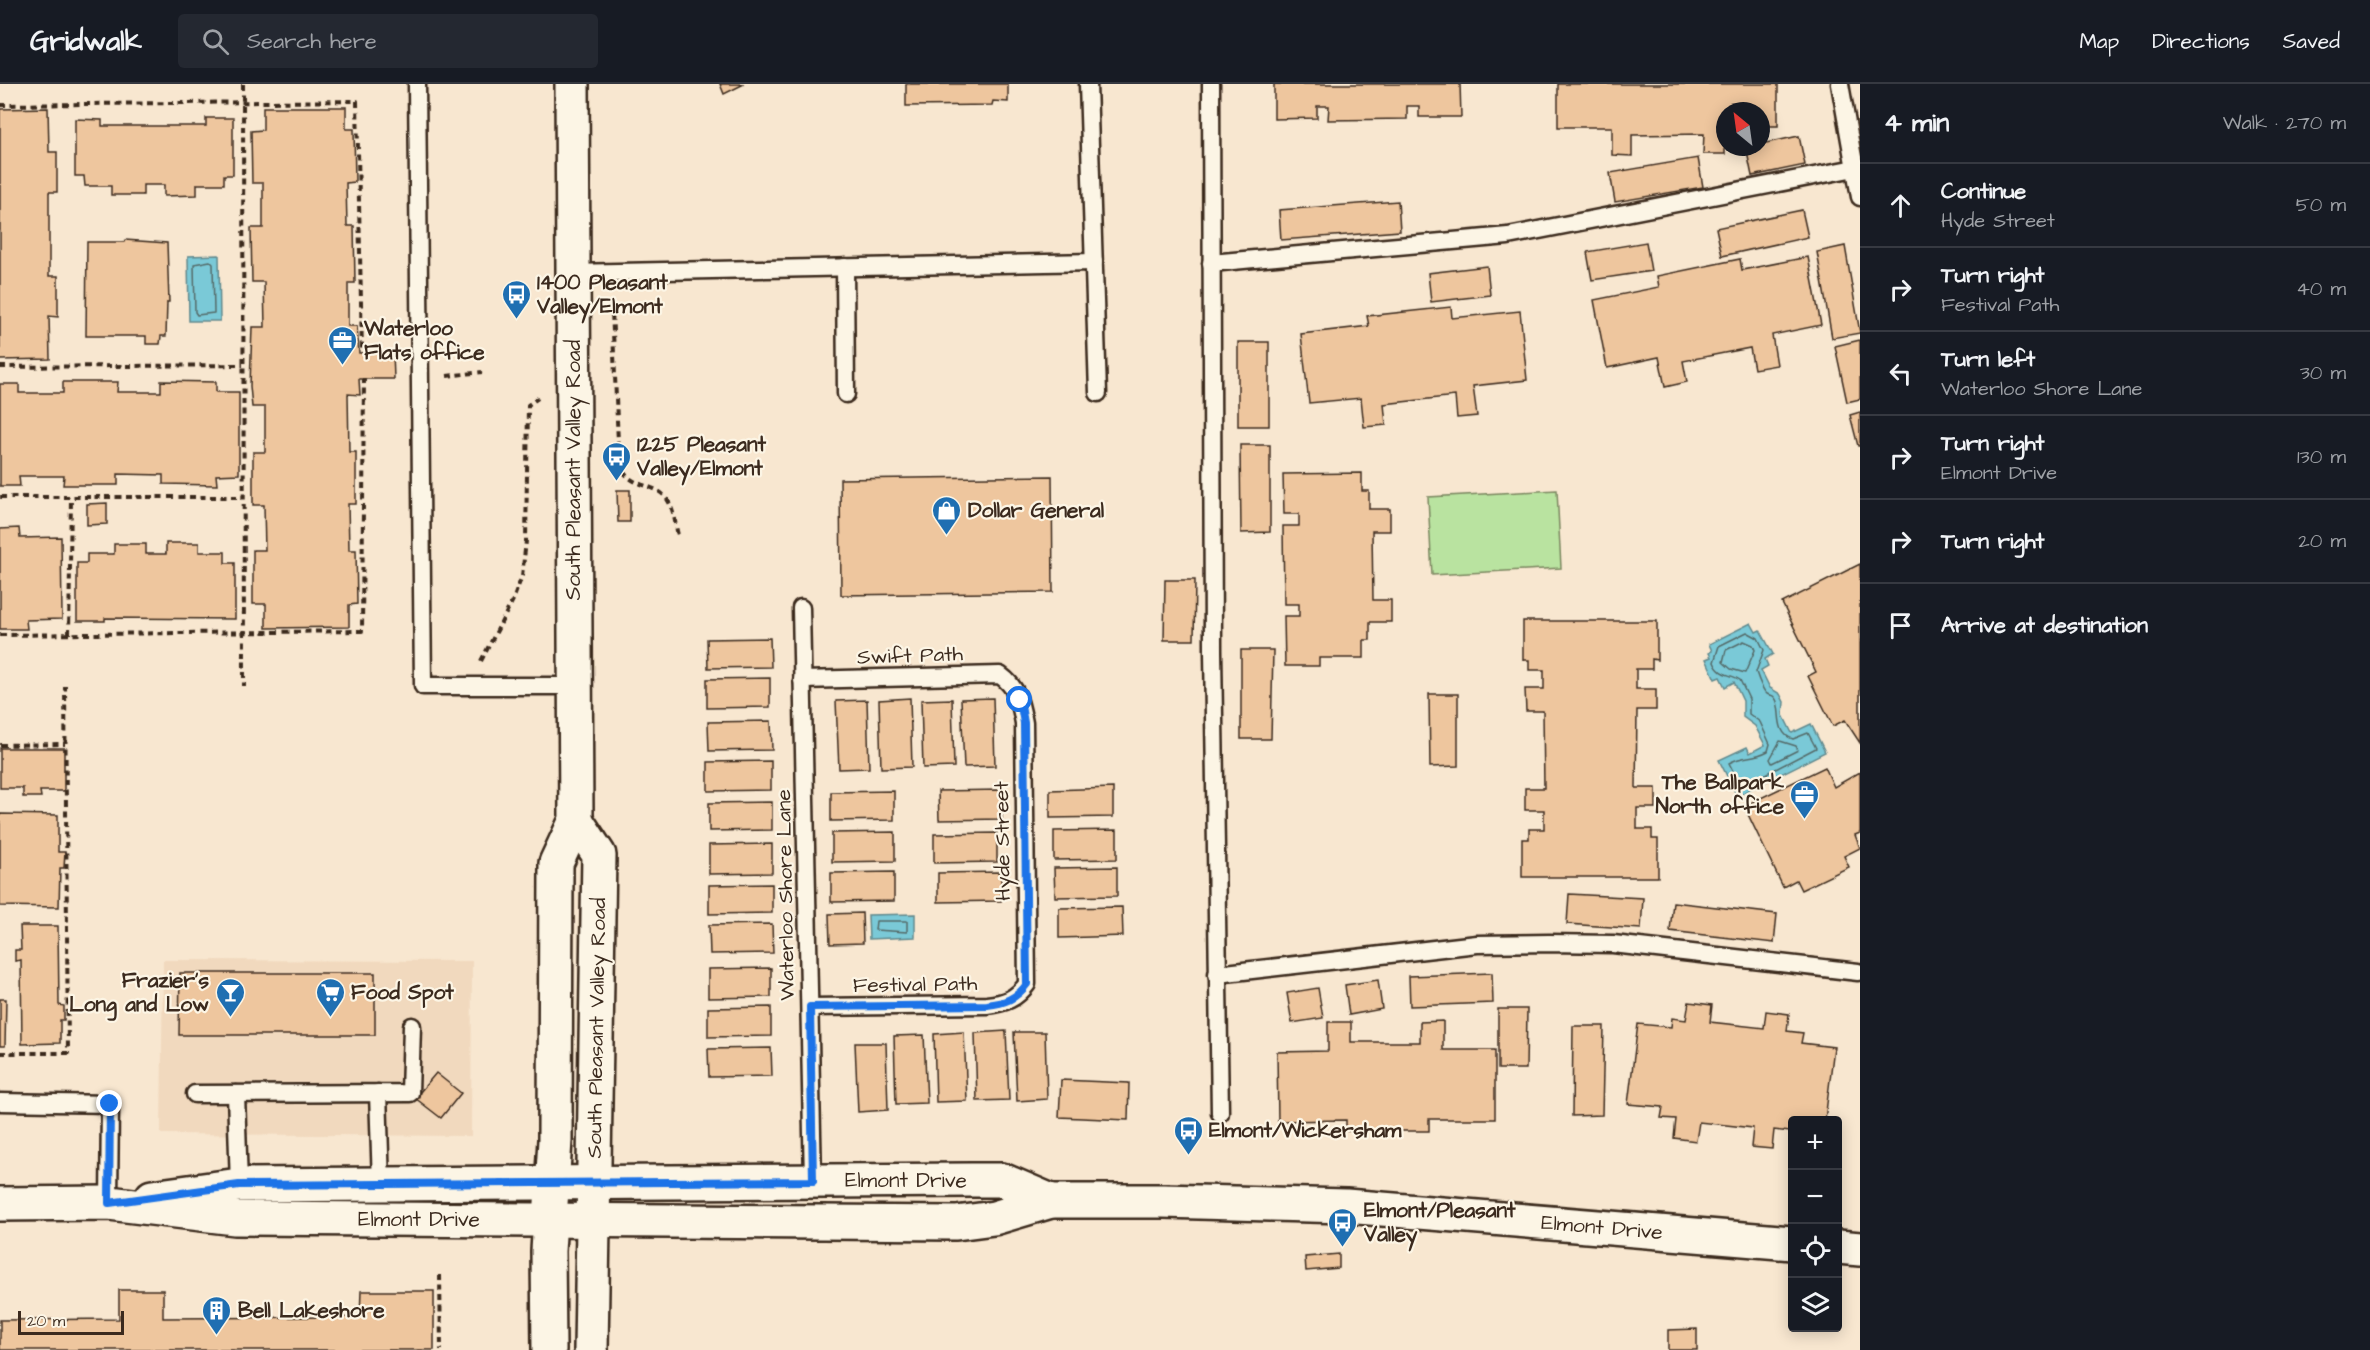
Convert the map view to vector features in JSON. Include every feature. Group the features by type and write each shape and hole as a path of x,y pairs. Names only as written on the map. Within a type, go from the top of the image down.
{"street":[{"name":"South Pleasant Valley Road","path":"549,1350 551,1219 554,1182 556,863 576,820 571,273 572,84"},
{"name":"South Pleasant Valley Road","path":"576,820 598,855 591,1350"},
{"name":"Elmont Drive","path":"109,1203 239,1185 972,1180 1002,1180 1051,1201"},
{"path":"956,1223 979,1218 987,1206 986,1192 980,1182 972,1180"},
{"name":"Elmont Drive","path":"0,1203 109,1203 235,1218 956,1223 994,1218 1051,1201 1346,1206 1788,1243"},
{"path":"1842,1247 1860,1249"}],"lane":[{"path":"417,84 423,686 574,686"},
{"path":"1088,84 1098,393"},
{"path":"1211,84 1220,1113"},
{"path":"1840,84 1857,168 1860,197"},
{"path":"1211,263 1508,236 1857,168"},
{"path":"571,273 1094,262"},
{"path":"845,267 846,394"},
{"name":"Waterloo Shore Lane","path":"801,608 813,1181"},
{"name":"Swift Path","path":"802,680 1000,675 1014,685"},
{"name":"Hyde Street","path":"1014,685 1020,700 1024,723 1027,984 1018,995"},
{"path":"1217,974 1477,944 1613,944 1859,973"},
{"name":"Festival Path","path":"810,1007 987,1005 1006,1002 1018,995"},
{"path":"195,1094 410,1093 412,1026"},
{"path":"378,1093 381,1184"},
{"path":"236,1094 239,1185"},
{"path":"0,1102 110,1104 109,1203"}],"path":[{"path":"243,84 244,686"},
{"path":"0,105 357,101 362,353"},
{"path":"571,273 612,310 619,464 623,474 632,481 661,492 668,500 678,535"},
{"path":"0,367 243,365"},
{"path":"480,662 513,600 522,576 526,541 528,405 573,373"},
{"path":"0,634 362,631 364,378"},
{"path":"0,497 244,497"},
{"path":"69,634 71,497"},
{"path":"0,1053 68,1053 65,686"},
{"path":"0,745 65,744"},
{"path":"440,1275 441,1350"}],"shaded area":[{"path":"163,960 472,961 471,1136 161,1134"}],"green space":[{"path":"1557,490 1561,568 1432,575 1428,497"}],"water":[{"path":"219,255 220,321 189,321 188,256"},
{"path":"1751,623 1756,632 1760,630 1773,654 1765,659 1768,666 1761,670 1770,688 1780,694 1784,702 1783,715 1792,733 1811,724 1825,752 1737,796 1719,760 1747,747 1750,753 1765,745 1755,726 1743,717 1743,701 1734,682 1725,687 1720,677 1715,679 1706,659 1711,657 1709,653 1712,651 1709,644"},
{"path":"915,914 915,937 869,939 868,915"}],"building":[{"path":"720,84 744,84 724,94"},
{"path":"906,84 1008,84 1008,102 993,101 992,105 906,106"},
{"path":"1274,84 1460,84 1461,117 1419,117 1419,106 1407,106 1407,119 1328,120 1329,106 1317,106 1317,118 1274,119"},
{"path":"1558,84 1778,84 1778,126 1770,126 1770,102 1716,102 1716,154 1703,154 1704,134 1632,135 1632,156 1612,155 1612,127 1558,127"},
{"path":"263,107 346,107 346,129 354,129 355,182 346,183 347,226 354,226 355,283 348,283 348,326 357,326 359,353 393,352 394,379 359,379 360,395 348,394 349,452 356,452 356,504 348,504 349,550 356,550 357,604 349,605 349,627 266,628 266,604 253,604 253,550 265,550 264,505 253,505 253,452 265,452 265,407 252,407 250,386 252,327 265,327 264,282 252,282 251,228 263,228 263,183 252,183 251,131 263,130"},
{"path":"48,108 49,152 57,152 57,192 49,192 49,276 58,276 58,317 49,316 50,359 0,360 0,109"},
{"path":"206,118 233,118 233,175 224,175 224,184 197,184 197,195 164,196 164,185 143,185 143,195 111,195 111,186 85,186 84,176 75,176 75,119 102,120 102,126 206,126"},
{"path":"1799,136 1805,165 1752,176 1748,156 1770,156 1770,142"},
{"path":"1698,158 1703,187 1615,202 1610,173"},
{"path":"1398,201 1400,231 1281,240 1279,210"},
{"path":"1802,210 1808,237 1722,256 1716,228"},
{"path":"125,240 167,243 169,302 167,302 166,336 161,336 160,344 146,344 146,336 86,336 87,242 124,242"},
{"path":"1646,242 1651,271 1592,280 1587,252"},
{"path":"1845,246 1860,333 1832,338 1817,252"},
{"path":"1808,257 1821,325 1772,335 1777,365 1754,369 1750,348 1683,361 1687,382 1665,387 1659,357 1607,368 1594,300 1659,287 1657,276 1740,259 1742,270"},
{"path":"1487,266 1490,295 1431,302 1428,273"},
{"path":"1451,307 1452,318 1520,311 1527,380 1473,386 1477,416 1457,418 1455,396 1384,404 1386,425 1364,427 1361,398 1309,403 1301,334 1369,326 1367,316"},
{"path":"1860,340 1860,399 1847,402 1835,346"},
{"path":"1238,342 1269,342 1269,426 1238,426"},
{"path":"161,381 216,382 216,392 239,392 239,474 216,475 217,485 163,484 163,475 118,474 118,485 63,485 64,476 19,476 20,486 0,486 0,384 19,384 19,393 63,393 63,382 118,382 117,392 161,392"},
{"path":"1860,412 1860,446 1858,446 1850,415"},
{"path":"1240,445 1270,445 1270,532 1241,533"},
{"path":"1362,473 1362,491 1369,491 1369,509 1390,509 1390,531 1372,531 1373,600 1391,600 1391,622 1370,622 1370,640 1364,640 1364,658 1319,658 1319,666 1285,666 1284,616 1299,616 1299,604 1284,604 1283,526 1299,526 1299,514 1284,514 1283,474"},
{"name":"Dollar General","path":"1052,476 1053,592 841,595 840,479"},
{"path":"617,490 630,490 630,522 618,522"},
{"path":"107,503 107,524 87,525 87,504"},
{"path":"19,528 20,538 61,537 62,619 26,620 27,629 0,629 0,529"},
{"path":"166,543 199,543 199,552 225,552 225,563 235,563 235,619 105,618 105,621 77,621 77,563 87,563 87,554 114,554 114,544 146,544 146,554 166,554"},
{"path":"1860,564 1860,743 1845,720 1833,726 1808,676 1816,672 1782,603"},
{"path":"1165,580 1195,580 1194,640 1164,640"},
{"path":"1523,621 1657,621 1657,660 1652,659 1652,669 1636,669 1636,689 1656,689 1656,710 1637,710 1636,788 1656,788 1656,808 1637,808 1637,829 1652,829 1652,839 1658,839 1658,877 1522,877 1522,839 1529,839 1529,829 1544,829 1544,810 1525,810 1525,788 1544,788 1543,711 1526,711 1525,689 1544,689 1544,670 1529,670 1529,660 1523,660"},
{"path":"770,638 771,667 708,668 707,639"},
{"path":"1241,650 1273,650 1271,739 1241,739"},
{"path":"770,678 770,707 707,708 707,679"},
{"path":"1429,694 1458,694 1458,766 1430,767"},
{"path":"910,698 912,767 881,768 879,700"},
{"path":"993,698 995,766 964,767 961,699"},
{"path":"952,699 954,767 923,768 921,700"},
{"path":"867,700 869,768 839,769 836,701"},
{"path":"771,721 772,750 709,751 708,722"},
{"path":"0,748 64,748 64,791 40,791 41,797 23,797 23,788 0,788"},
{"path":"771,761 771,790 708,791 708,762"},
{"name":"The Ballpark North office","path":"1825,767 1834,787 1860,772 1860,833 1855,835 1860,848 1844,856 1849,867 1801,890 1796,880 1783,887 1744,806"},
{"path":"1113,788 1113,817 1050,818 1050,790"},
{"path":"1001,790 1002,819 939,820 938,791"},
{"path":"894,791 894,820 831,821 831,792"},
{"path":"772,802 772,830 709,831 709,803"},
{"path":"0,814 58,815 58,852 65,852 64,868 60,868 59,907 0,906"},
{"path":"1117,830 1117,859 1054,860 1054,831"},
{"path":"895,832 895,861 832,862 832,833"},
{"path":"997,833 997,862 934,863 934,834"},
{"path":"772,844 772,873 709,874 709,845"},
{"path":"1117,867 1117,896 1055,897 1054,868"},
{"path":"894,872 894,901 831,902 831,873"},
{"path":"1001,872 1001,901 938,902 938,873"},
{"path":"772,884 772,913 709,914 709,885"},
{"path":"1569,894 1643,898 1641,929 1567,924"},
{"path":"1673,902 1777,914 1774,943 1670,931"},
{"path":"1122,907 1123,936 1059,938 1059,908"},
{"path":"862,913 863,943 830,944 829,914"},
{"path":"772,924 773,953 710,954 709,925"},
{"path":"20,926 58,926 59,1005 64,1006 64,1020 60,1020 60,1043 22,1044 21,960 15,961 15,950 21,950"},
{"path":"771,968 771,997 708,998 708,969"},
{"path":"180,973 375,973 375,1035 179,1035"},
{"path":"1492,973 1493,1003 1410,1006 1409,976"},
{"path":"1378,980 1382,1009 1349,1015 1345,985"},
{"path":"1318,988 1323,1018 1292,1023 1287,993"},
{"path":"0,999 6,999 5,1046 0,1046"},
{"path":"1689,1002 1712,1005 1710,1022 1764,1028 1766,1011 1789,1014 1787,1031 1803,1033 1801,1043 1834,1047 1825,1116 1788,1116 1788,1132 1774,1130 1772,1149 1751,1147 1753,1128 1699,1122 1696,1141 1674,1138 1676,1119 1661,1118 1663,1107 1628,1104 1638,1024 1671,1027 1672,1018 1686,1020"},
{"path":"771,1007 771,1036 708,1037 708,1008"},
{"path":"1498,1009 1527,1009 1526,1069 1498,1069"},
{"path":"1443,1021 1443,1050 1495,1050 1495,1119 1429,1119 1429,1131 1346,1131 1346,1120 1278,1121 1277,1052 1328,1051 1328,1022 1351,1022 1351,1042 1420,1042 1420,1022"},
{"path":"1573,1026 1604,1026 1602,1115 1572,1116"},
{"path":"1006,1031 1009,1100 977,1101 975,1033"},
{"path":"964,1032 967,1101 936,1102 934,1034"},
{"path":"1014,1032 1045,1032 1047,1099 1017,1101"},
{"path":"924,1035 927,1103 896,1104 894,1036"},
{"path":"855,1043 886,1043 888,1110 858,1112"},
{"path":"771,1048 772,1076 709,1077 708,1049"},
{"path":"436,1073 461,1093 441,1118 415,1098"},
{"path":"1061,1080 1129,1083 1128,1120 1059,1117"},
{"path":"1339,1254 1339,1268 1306,1271 1305,1257"},
{"name":"Bell Lakeshore","path":"119,1290 163,1290 163,1318 360,1317 361,1291 434,1291 434,1350 0,1350 0,1320 119,1319"},
{"path":"1697,1329 1697,1350 1668,1350 1668,1330"}],"place":[{"name":"1400 Pleasant Valley/Elmont","path":"516,320"},
{"name":"Waterloo Flats office","path":"343,366"},
{"name":"1225 Pleasant Valley/Elmont","path":"616,482"},
{"name":"Dollar General","path":"947,536"},
{"name":"The Ballpark North office","path":"1805,820"},
{"name":"Frazier's Long and Low","path":"230,1018"},
{"name":"Food Spot","path":"330,1018"},
{"name":"Elmont/Wickersham","path":"1188,1156"},
{"name":"Elmont/Pleasant Valley","path":"1343,1248"},
{"name":"Bell Lakeshore","path":"217,1336"}],"route":[{"path":"110,1104 109,1203 239,1185 813,1181 810,1007 987,1005 1006,1002 1018,995 1027,984 1024,723 1020,700"}]}
